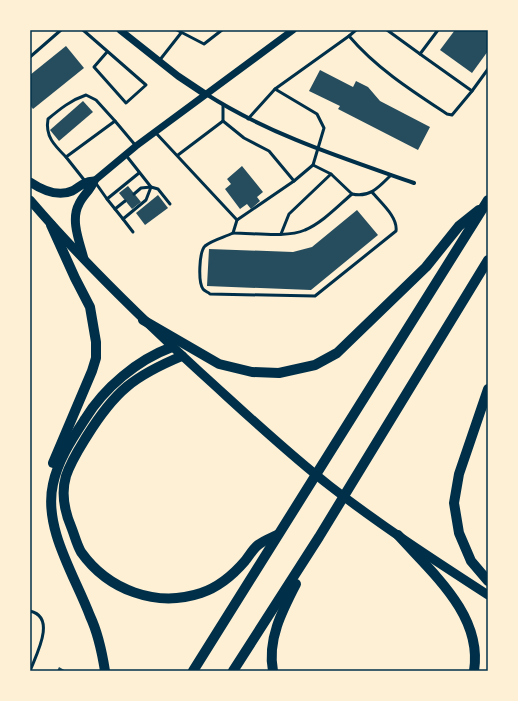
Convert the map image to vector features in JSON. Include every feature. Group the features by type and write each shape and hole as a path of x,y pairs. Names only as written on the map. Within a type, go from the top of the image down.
{"highway":[{"path":"143,320 219,364 245,371 279,373 315,365 337,353 426,267 459,226 486,204"},
{"path":"193,671 486,204"},
{"path":"51,225 74,278 90,306 96,342 96,358 92,371 53,465 53,521 67,562 90,616 100,645 106,671"},
{"path":"233,671 319,537 488,260"},
{"path":"53,484 61,459 88,414 102,396 146,359 172,347"},
{"path":"182,356 150,370 124,388 97,419 75,456 66,477 64,500 68,521 80,550 94,568 113,584 132,592 151,597 171,598 202,593 220,584 244,562 258,545 277,535"},
{"path":"488,388 460,474 454,503 459,533 471,561 488,581"},
{"path":"398,535 457,602 469,624 473,638 474,671"},
{"path":"273,671 271,655 281,613 319,537"}],"main road":[{"path":"30,182 55,194 72,190 90,181"},
{"path":"85,262 77,232 76,212 78,204 89,191 90,181"},
{"path":"30,200 85,262 143,320 259,426 329,485 398,535 488,595"}],"street":[{"path":"120,30 159,61 223,106 280,134 414,183"},
{"path":"90,181 293,30"}],"lane":[{"path":"30,57 61,30"},
{"path":"83,30 146,85 126,103 94,67 107,52"},
{"path":"177,30 204,44 222,30"},
{"path":"248,119 275,89 356,30"},
{"path":"387,30 472,91"},
{"path":"420,54 438,30"},
{"path":"159,61 181,33"},
{"path":"349,36 359,49 398,82 447,114 452,114 472,91 488,69"},
{"path":"233,233 237,220 294,181 313,165 324,128 318,114 275,89"},
{"path":"133,232 107,198 54,145 46,129 48,119 74,98 86,95 96,100 115,120 136,146"},
{"path":"178,156 222,122 223,106"},
{"path":"66,157 115,120"},
{"path":"222,122 244,138 269,151 294,181"},
{"path":"155,132 237,220"},
{"path":"125,154 151,187"},
{"path":"313,165 331,174 352,194 366,195 372,192 391,175"},
{"path":"107,198 139,173"},
{"path":"281,234 289,214 331,174"},
{"path":"123,219 146,200 151,187"},
{"path":"134,194 142,188 151,187 158,189 170,204"},
{"path":"352,194 309,228 296,233 233,233 207,244 200,254 200,284 203,290 210,294 315,296 396,231 397,225 394,219 372,192"},
{"path":"115,209 125,201"},
{"path":"30,611 39,616 43,622 44,634 30,671"}],"building":[{"path":"455,30 488,30 488,51 472,73 440,50"},
{"path":"66,46 84,68 33,109 30,105 30,75"},
{"path":"320,70 353,87 356,81 368,87 380,101 430,127 418,150 338,109 340,106 309,91"},
{"path":"83,101 93,112 59,141 50,130"},
{"path":"242,166 263,192 257,197 260,201 251,209 247,204 240,209 225,189 231,184 227,179"},
{"path":"128,186 141,202 132,209 119,193"},
{"path":"158,195 168,208 145,225 136,213"},
{"path":"357,210 378,235 311,290 207,286 209,249 293,252 312,247"},
{"path":"59,667 66,671 57,671"}]}
